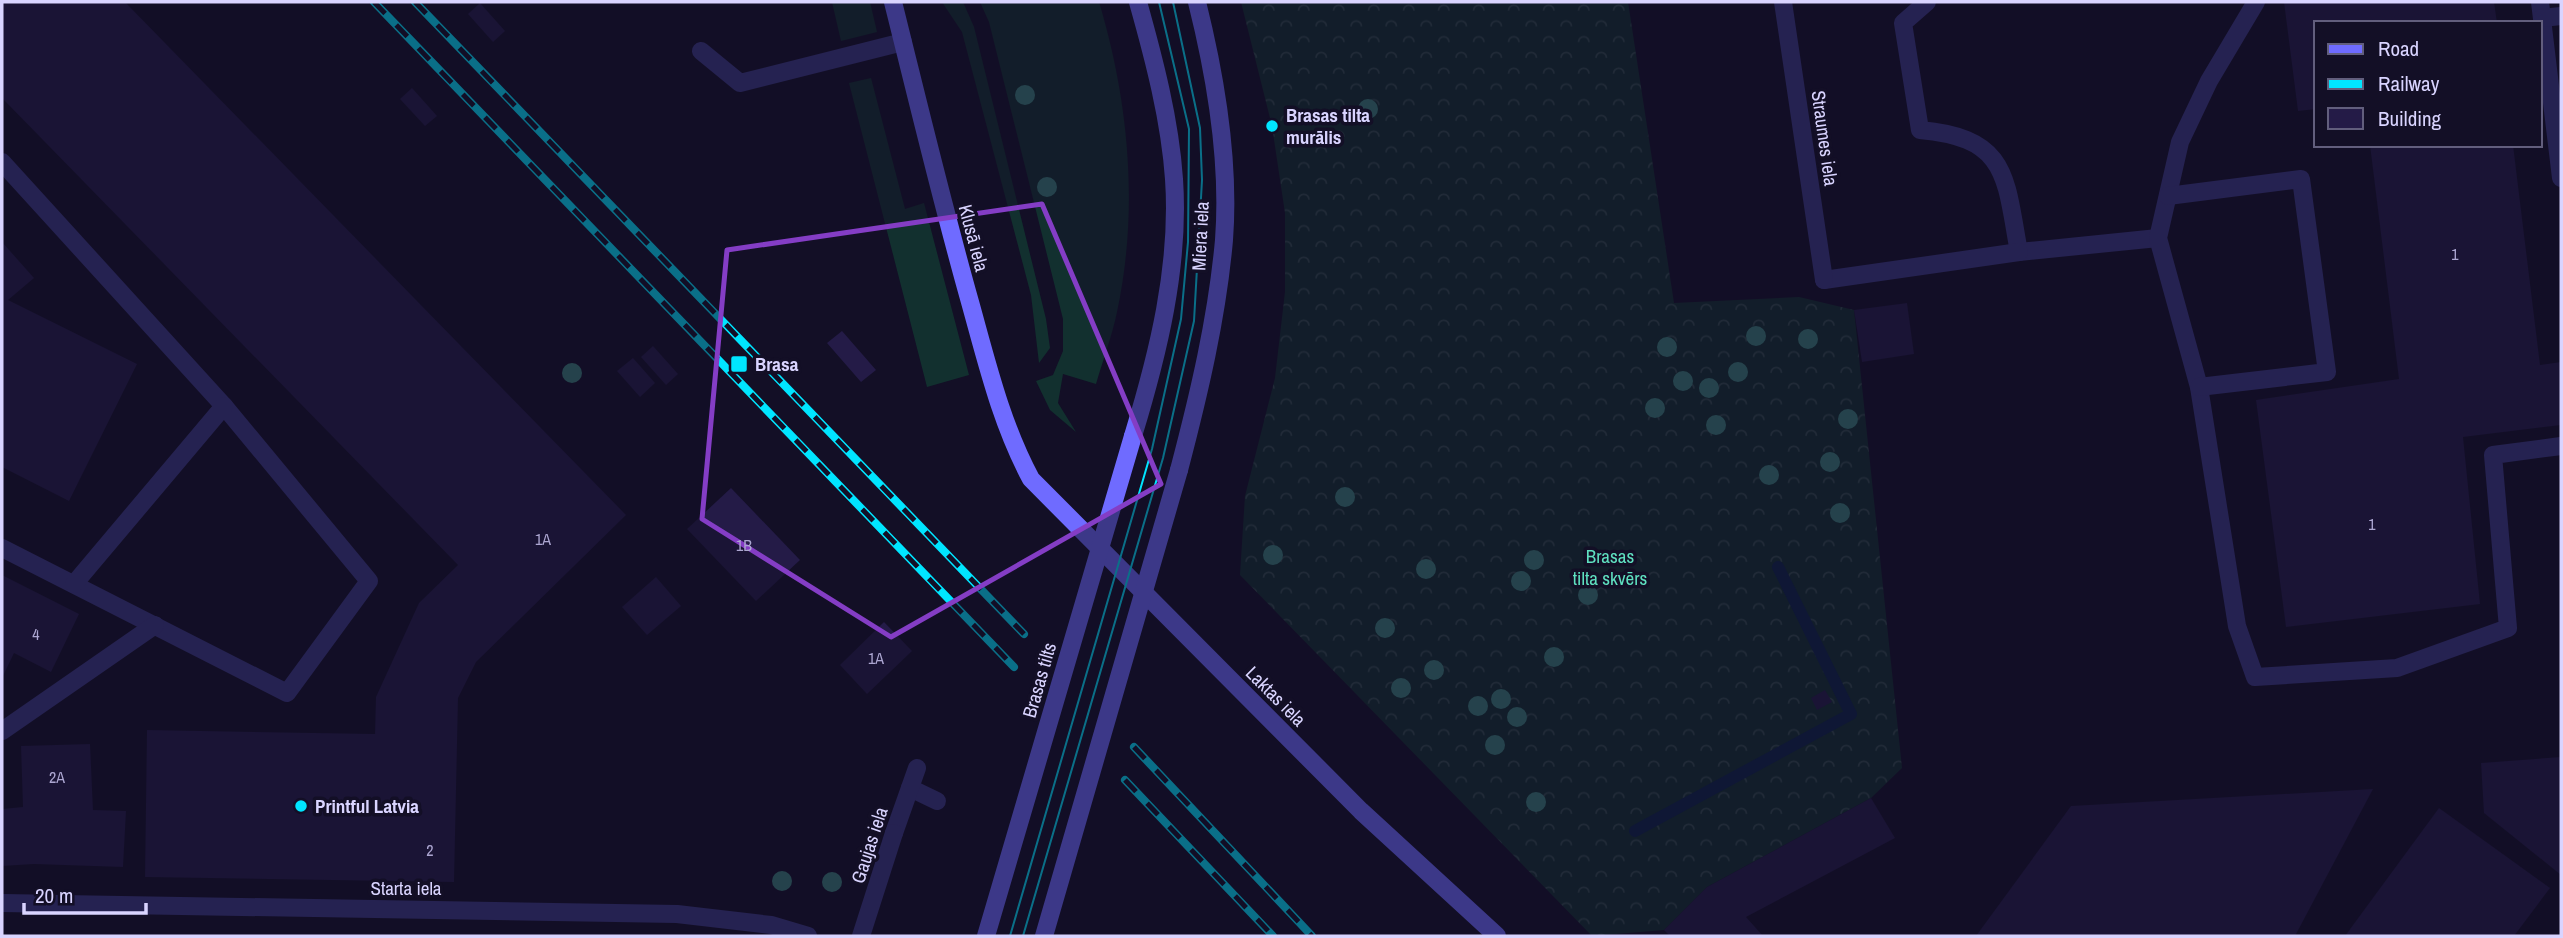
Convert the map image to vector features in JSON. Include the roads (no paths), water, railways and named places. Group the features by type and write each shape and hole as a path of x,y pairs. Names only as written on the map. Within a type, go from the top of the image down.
{"street":[{"name":"Klusā iela","path":"893,2 951,234 994,388 1012,443 1031,478"},
{"name":"Miera iela","path":"1133,436 1148,386 1167,298 1173,250 1174,180 1164,109 1138,2"},
{"name":"Miera iela","path":"1044,936 1205,372 1224,238 1224,166 1219,119 1197,2"},
{"name":"Straumes iela","path":"1783,2 1824,280 2019,252"},
{"path":"1927,2 1903,23 1920,130 1954,133 1980,146 1993,160 2007,188 2019,252 2158,238"},
{"path":"2256,2 2209,80 2180,142 2158,238 2199,387 2237,625 2255,677 2397,668 2508,628 2493,455 2561,446"},
{"path":"2561,16 2541,10 2561,178"},
{"path":"701,51 740,83 903,42"},
{"path":"2,162 224,406 369,581 287,693 2,548"},
{"path":"2168,196 2301,180 2327,372 2199,387"},
{"path":"74,584 224,406"},
{"name":"Brasas tilts","path":"986,936 1133,436"},
{"name":"Laktas iela","path":"1031,478 1360,811 1497,936"},
{"path":"2,731 155,625"},
{"name":"Gaujas iela","path":"861,936 917,768"},
{"path":"910,788 937,801"},
{"name":"Starta iela","path":"2,903 677,914 771,925 808,936"}],"waterway":[{"path":"1635,831 1851,714 1778,567"}],"tram line":[{"path":"1010,936 1152,449 1181,319 1188,242 1189,129 1159,2"},
{"path":"1023,936 1163,458 1194,321 1202,180 1200,128 1173,2"}],"railway":[{"path":"374,2 1014,667"},
{"path":"415,2 1024,634"},
{"path":"1134,747 1312,936"},
{"path":"1125,780 1273,936"}],"place":[{"name":"Brasas tilta murālis","path":"1272,126"},
{"name":"Brasa","path":"739,364"},
{"name":"Printful Latvia","path":"301,806"}],"park label":[{"name":"Brasas tilta skvērs","path":"1610,567"}]}
